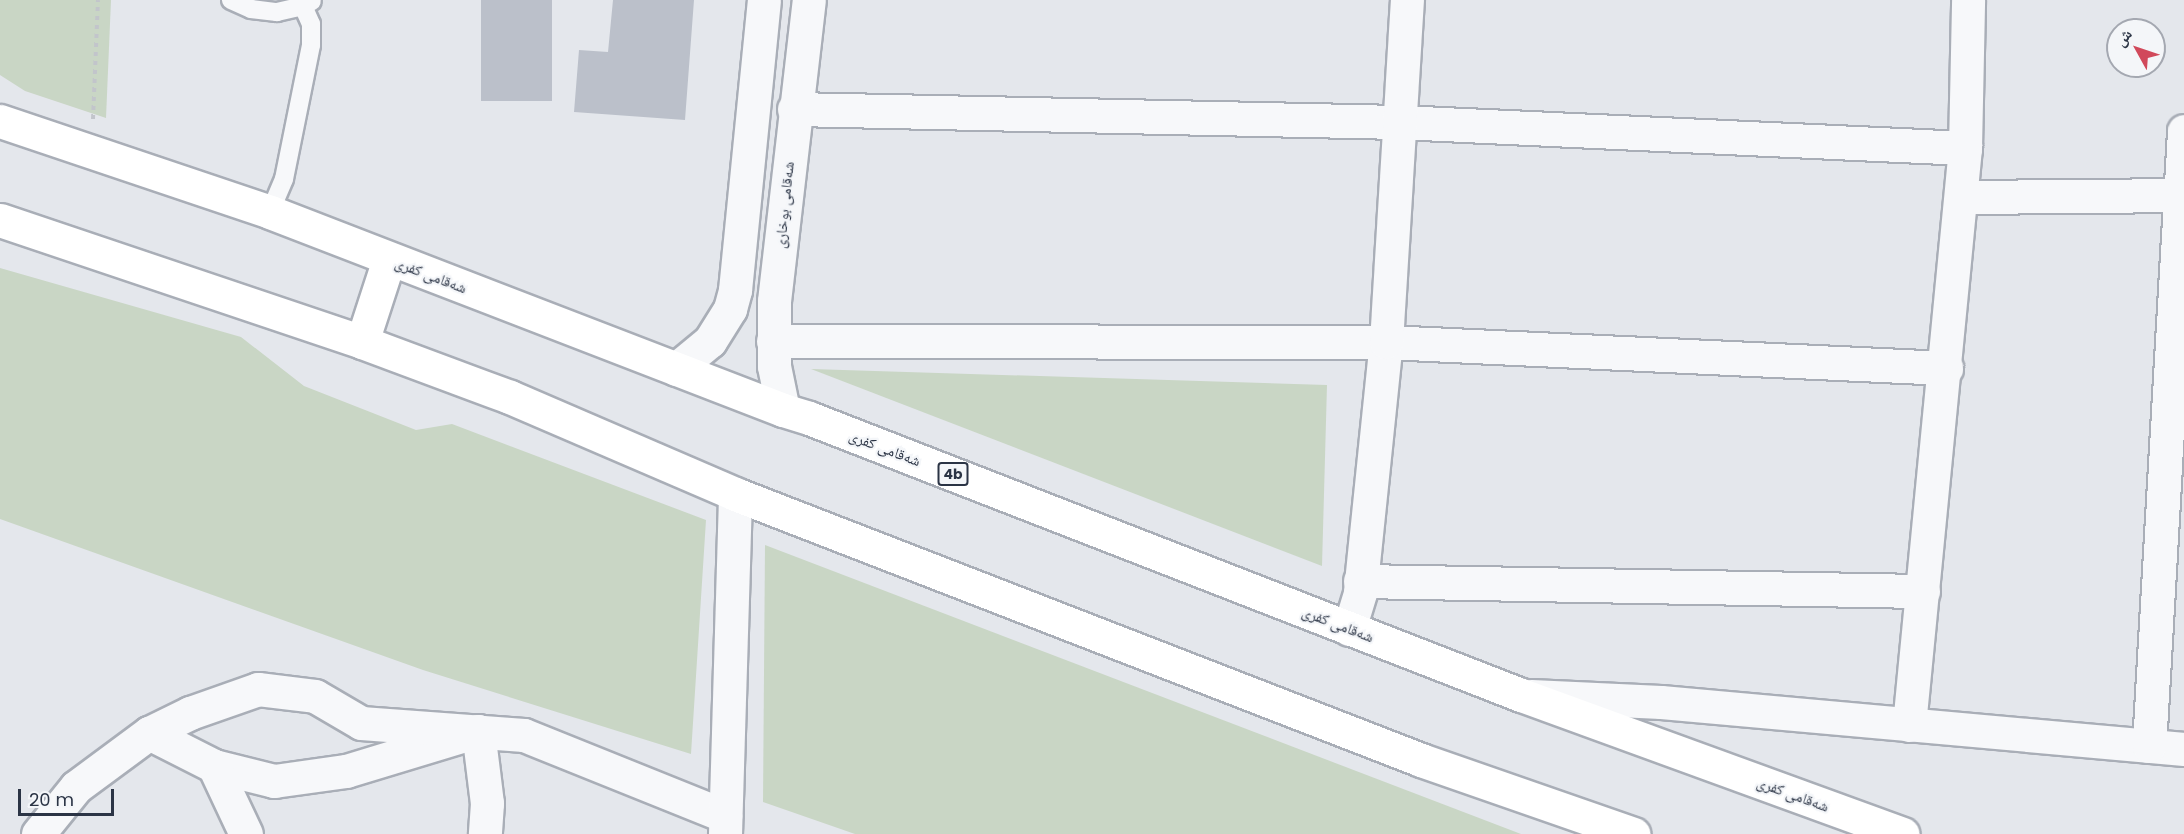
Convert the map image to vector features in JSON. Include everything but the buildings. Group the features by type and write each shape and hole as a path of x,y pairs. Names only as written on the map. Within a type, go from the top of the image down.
{"highway":[{"name":"شەقامی کفری","path":"0,121 270,212 783,410 820,422 1521,695 1902,834"},
{"path":"0,220 362,342 510,397 735,494 1421,760 1633,834"},
{"path":"362,342 389,259"}],"street":[{"path":"676,369 710,341 730,309 735,290 764,0"},
{"name":"شەقامی بوخاری","path":"783,410 773,342 774,301 794,109 809,0"},
{"path":"1349,629 1360,581 1386,342 1407,0"},
{"path":"1909,724 1946,368 1965,148 1968,0"},
{"path":"794,109 1400,122 1965,148"},
{"path":"2149,746 2184,131"},
{"path":"1961,197 2182,195"},
{"path":"735,290 774,301"},
{"path":"773,342 1386,342 1946,368"},
{"path":"38,834 76,787 149,734 190,713 258,689 315,696 361,723 524,735 725,825 735,494"},
{"path":"1360,581 1923,591"},
{"path":"1521,695 1661,702 2184,749"},
{"path":"149,734 214,766 274,781 346,771 478,731"},
{"path":"478,731 487,803 485,834"},
{"path":"214,766 246,834"}],"lane":[{"path":"231,0 251,9 277,12 308,3 311,45 284,179 270,212"}],"path":[{"path":"93,119 98,0"}],"green space":[{"path":"0,0 111,0 106,118 25,91 0,75"},
{"path":"0,268 241,337 304,386 416,430 452,424 706,520 691,754 423,670 0,519"},
{"path":"811,369 1327,385 1322,566"},
{"path":"765,545 1521,834 855,834 763,802"}]}
